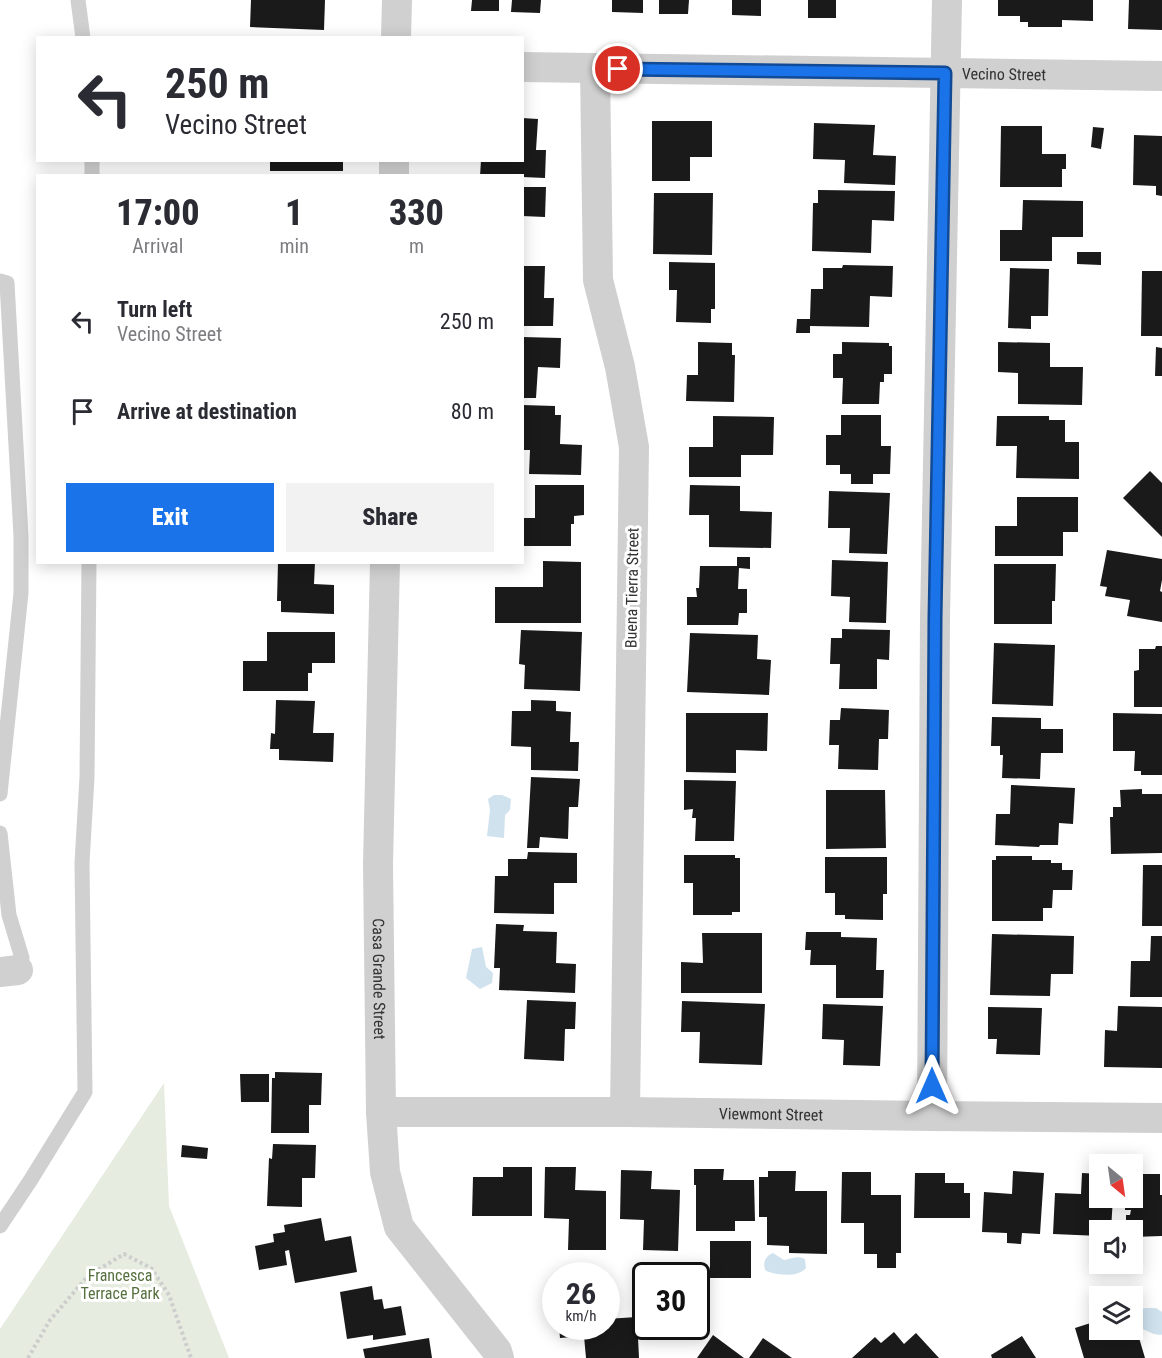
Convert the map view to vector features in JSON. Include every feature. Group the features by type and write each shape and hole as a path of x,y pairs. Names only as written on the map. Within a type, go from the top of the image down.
{"street":[{"path":"396,36 397,0"},
{"path":"932,1116 935,630 947,0"},
{"name":"Vecino Street","path":"524,67 1162,76"},
{"name":"Buena Tierra Street","path":"595,68 598,280 620,367 634,447 626,1112"},
{"name":"Casa Grande Street","path":"385,564 378,864 381,1112 385,1172 399,1227 497,1351 499,1358"},
{"name":"Viewmont Street","path":"381,1112 626,1112 1162,1118"}],"lane":[{"path":"78,0 83,36"},
{"path":"0,281 7,283 21,536 21,593 0,794"},
{"path":"0,1226 85,1092 82,863 87,777 89,564"},
{"path":"0,833 9,915 22,958 9,971"}],"path":[{"path":"28,1358 50,1320 88,1276 124,1254 151,1268 169,1295 191,1358"}],"green space":[{"name":"Francesca Terrace Park","path":"164,1083 169,1206 229,1358 0,1358 0,1329"}],"water":[{"path":"494,795 502,795 511,799 510,810 505,815 504,838 487,836 490,810 488,799"},
{"path":"482,947 486,967 493,973 492,983 480,989 466,978 472,949"},
{"path":"773,1253 784,1260 797,1257 805,1259 806,1268 793,1274 766,1271 765,1260"},
{"path":"1156,1308 1162,1312 1161,1335 1143,1329 1143,1309"}],"building":[{"path":"251,0 325,0 324,30 250,27"},
{"path":"472,0 499,0 499,11 471,11"},
{"path":"512,0 541,0 540,13 511,12"},
{"path":"612,0 643,0 643,13 612,12"},
{"path":"659,0 689,0 688,14 659,14"},
{"path":"732,0 761,0 761,16 732,15"},
{"path":"808,0 836,0 836,18 808,18"},
{"path":"998,0 1093,0 1093,21 1062,20 1062,27 1028,27 1028,22 1020,22 1020,16 998,16"},
{"path":"1129,0 1162,0 1162,30 1128,29"},
{"path":"524,118 538,119 536,150 546,150 545,178 524,177 524,174 480,174 481,162 524,162"},
{"path":"652,121 712,121 712,157 690,157 690,181 652,181"},
{"path":"814,123 875,125 873,155 896,156 895,185 844,183 845,160 813,159"},
{"path":"1001,126 1042,126 1042,154 1066,154 1066,169 1062,169 1062,187 1000,187"},
{"path":"1093,127 1104,128 1101,149 1091,147"},
{"path":"1134,135 1162,136 1162,196 1156,195 1156,186 1133,185"},
{"path":"270,162 343,162 343,171 270,171"},
{"path":"524,187 546,187 545,217 524,216"},
{"path":"818,190 895,191 894,221 872,220 871,253 812,251 813,203 818,203"},
{"path":"654,193 713,193 712,255 653,254"},
{"path":"1023,200 1083,201 1083,237 1052,237 1052,261 1000,261 1000,230 1022,230"},
{"path":"1077,252 1101,252 1101,265 1077,264"},
{"path":"669,262 715,263 715,309 711,309 711,323 676,322 677,290 669,290"},
{"path":"843,265 893,266 892,297 870,296 869,327 810,326 810,333 796,333 797,319 810,319 811,289 823,289 823,268 842,268"},
{"path":"524,266 545,266 544,298 554,298 553,326 524,326"},
{"path":"1010,268 1049,269 1048,316 1031,316 1031,329 1008,328"},
{"path":"1142,271 1162,271 1162,336 1141,336"},
{"path":"524,337 561,338 560,368 538,367 536,398 524,398"},
{"path":"698,342 732,343 732,355 735,355 734,402 686,401 687,375 698,375"},
{"path":"842,342 889,343 889,346 892,346 892,374 884,374 884,382 880,382 879,404 842,404 843,378 833,378 833,354 842,354"},
{"path":"998,342 1050,343 1050,367 1083,367 1082,405 1018,404 1018,373 998,372"},
{"path":"1156,347 1162,348 1162,376 1155,376"},
{"path":"524,405 555,406 555,415 561,415 560,444 582,445 581,475 529,474 530,450 524,450"},
{"path":"841,415 881,415 881,446 891,446 890,474 873,474 873,484 851,484 851,474 840,474 840,465 826,465 826,435 841,435"},
{"path":"713,416 774,417 773,455 741,455 741,477 689,477 689,447 713,447"},
{"path":"997,416 1049,416 1049,420 1065,420 1065,442 1079,442 1079,479 1016,478 1017,446 996,446"},
{"path":"1150,471 1162,483 1162,537 1123,498"},
{"path":"535,485 584,485 584,515 574,516 574,524 571,524 571,546 524,546 524,518 535,518"},
{"path":"690,485 740,486 740,511 772,512 771,548 709,547 709,515 689,515"},
{"path":"829,491 890,493 887,554 849,553 850,528 828,528"},
{"path":"1017,497 1078,497 1078,532 1063,532 1063,556 995,556 995,526 1017,526"},
{"path":"1107,550 1162,559 1160,591 1162,592 1162,622 1127,616 1130,600 1105,596 1107,587 1100,586"},
{"path":"737,557 750,557 750,569 739,568 738,589 747,589 747,613 739,613 738,625 687,625 687,597 697,597 696,588 699,588 700,566 737,566"},
{"path":"832,560 888,562 886,623 849,622 850,597 831,596"},
{"path":"543,561 581,562 581,623 495,623 495,587 543,587"},
{"path":"278,564 315,564 314,584 334,585 334,614 281,612 281,601 277,601"},
{"path":"994,564 1056,564 1052,624 994,624"},
{"path":"842,629 890,630 889,660 877,659 877,689 839,689 840,664 830,664 831,638 842,638"},
{"path":"521,630 582,632 580,691 524,689 525,665 519,664"},
{"path":"267,632 335,632 335,663 312,663 312,673 308,673 308,691 243,691 243,661 267,661"},
{"path":"690,633 758,635 757,659 771,660 769,695 687,692"},
{"path":"994,643 1055,645 1053,706 992,704"},
{"path":"1156,646 1162,646 1162,707 1134,707 1134,671 1139,670 1139,649 1155,649"},
{"path":"276,700 315,701 313,733 334,733 333,762 279,760 279,749 270,749 271,733 275,734"},
{"path":"531,700 556,701 556,711 571,712 570,742 579,742 578,771 531,770 531,747 511,746 512,711 531,711"},
{"path":"841,708 889,710 888,739 879,739 878,770 838,769 839,745 829,745 830,720 840,720"},
{"path":"686,713 768,713 767,751 736,750 736,773 686,772"},
{"path":"1113,713 1162,714 1162,775 1141,775 1141,771 1134,771 1135,751 1113,751"},
{"path":"992,717 1041,718 1041,729 1063,729 1063,753 1041,753 1040,779 1002,778 1003,755 1000,755 1000,746 991,746"},
{"path":"531,777 580,779 578,807 569,807 568,839 540,837 539,848 527,848"},
{"path":"684,780 736,781 734,841 695,841 696,818 692,818 693,809 684,810"},
{"path":"1011,785 1075,788 1073,824 1059,823 1058,845 1040,845 1039,847 995,845 996,814 1010,814"},
{"path":"1142,789 1142,794 1162,794 1162,853 1111,854 1110,817 1113,817 1113,807 1121,807 1120,790"},
{"path":"826,790 885,790 886,848 826,849"},
{"path":"528,852 577,853 577,883 554,883 554,914 494,913 495,876 508,876 508,859 527,859"},
{"path":"684,855 735,855 735,858 740,858 740,912 732,912 732,915 693,915 693,883 684,883"},
{"path":"996,856 1032,856 1032,860 1051,860 1051,863 1062,863 1062,870 1073,870 1072,890 1053,890 1052,908 1043,908 1043,921 992,921 992,860 996,860"},
{"path":"825,857 887,857 887,894 883,894 883,920 845,919 845,915 835,915 835,893 825,893"},
{"path":"1143,865 1162,865 1162,926 1142,926"},
{"path":"496,924 524,925 523,931 557,932 556,963 576,964 575,993 499,990 500,968 494,968"},
{"path":"806,932 841,932 841,937 877,938 876,970 884,970 883,998 836,998 836,965 810,965 811,950 805,950"},
{"path":"702,933 762,933 762,993 681,993 681,962 703,963"},
{"path":"992,934 1074,936 1073,974 1051,974 1050,996 990,995"},
{"path":"1151,936 1162,936 1162,997 1130,997 1131,961 1150,961"},
{"path":"527,1000 576,1002 575,1029 565,1029 564,1061 524,1059"},
{"path":"682,1001 765,1004 762,1065 699,1063 700,1032 681,1032"},
{"path":"823,1004 883,1006 880,1066 843,1065 844,1040 822,1039"},
{"path":"1118,1006 1162,1007 1162,1068 1104,1067 1105,1030 1117,1031"},
{"path":"988,1007 1042,1008 1040,1055 996,1054 997,1039 988,1039"},
{"path":"275,1072 322,1073 321,1105 309,1105 309,1133 271,1133 272,1078 275,1078"},
{"path":"240,1074 269,1074 269,1102 241,1102"},
{"path":"273,1144 316,1145 315,1178 302,1178 302,1207 267,1206 269,1158 272,1159"},
{"path":"182,1145 208,1148 207,1159 181,1157"},
{"path":"503,1167 532,1167 532,1216 472,1216 473,1177 503,1177"},
{"path":"545,1167 576,1167 575,1190 606,1191 606,1250 568,1250 569,1219 544,1218"},
{"path":"694,1169 724,1169 723,1180 754,1180 755,1221 735,1221 735,1231 696,1231"},
{"path":"621,1170 652,1171 651,1189 680,1190 678,1251 643,1250 644,1220 620,1219"},
{"path":"768,1171 796,1171 795,1191 827,1191 827,1254 789,1253 789,1246 767,1245 767,1217 759,1217 759,1177 768,1177"},
{"path":"1013,1171 1044,1173 1040,1234 1022,1233 1021,1244 1007,1243 1007,1233 982,1232 984,1192 1012,1194"},
{"path":"842,1172 871,1172 871,1195 901,1195 901,1253 896,1253 896,1268 877,1268 877,1254 864,1254 864,1223 841,1223"},
{"path":"915,1173 945,1173 945,1183 964,1183 964,1193 970,1193 970,1218 914,1218"},
{"path":"1082,1173 1089,1173 1089,1208 1112,1208 1112,1220 1089,1220 1089,1236 1053,1234 1055,1193 1081,1194"},
{"path":"1143,1174 1160,1174 1162,1236 1143,1237 1143,1220 1126,1220 1126,1215 1130,1215 1131,1210 1125,1210 1125,1208 1143,1208"},
{"path":"321,1218 325,1241 351,1236 357,1272 295,1283 289,1250 285,1251 287,1265 259,1270 255,1246 274,1242 273,1234 285,1232 284,1225"},
{"path":"710,1241 751,1241 751,1278 710,1278"},
{"path":"372,1286 374,1300 382,1299 384,1309 401,1306 406,1335 373,1340 373,1335 347,1339 340,1292"},
{"path":"632,1317 632,1340 638,1340 639,1358 586,1358 584,1340 620,1340 620,1318"},
{"path":"1089,1324 1089,1340 1140,1340 1145,1358 1084,1358 1075,1328"},
{"path":"894,1332 904,1344 916,1333 939,1358 852,1358 875,1337 881,1343"},
{"path":"713,1335 744,1358 697,1358"},
{"path":"1022,1336 1036,1358 992,1358 991,1355"},
{"path":"429,1338 432,1358 365,1358 363,1349"},
{"path":"763,1338 792,1358 749,1358"}],"route":[{"path":"618,69 945,73 935,618 932,1086"}]}
